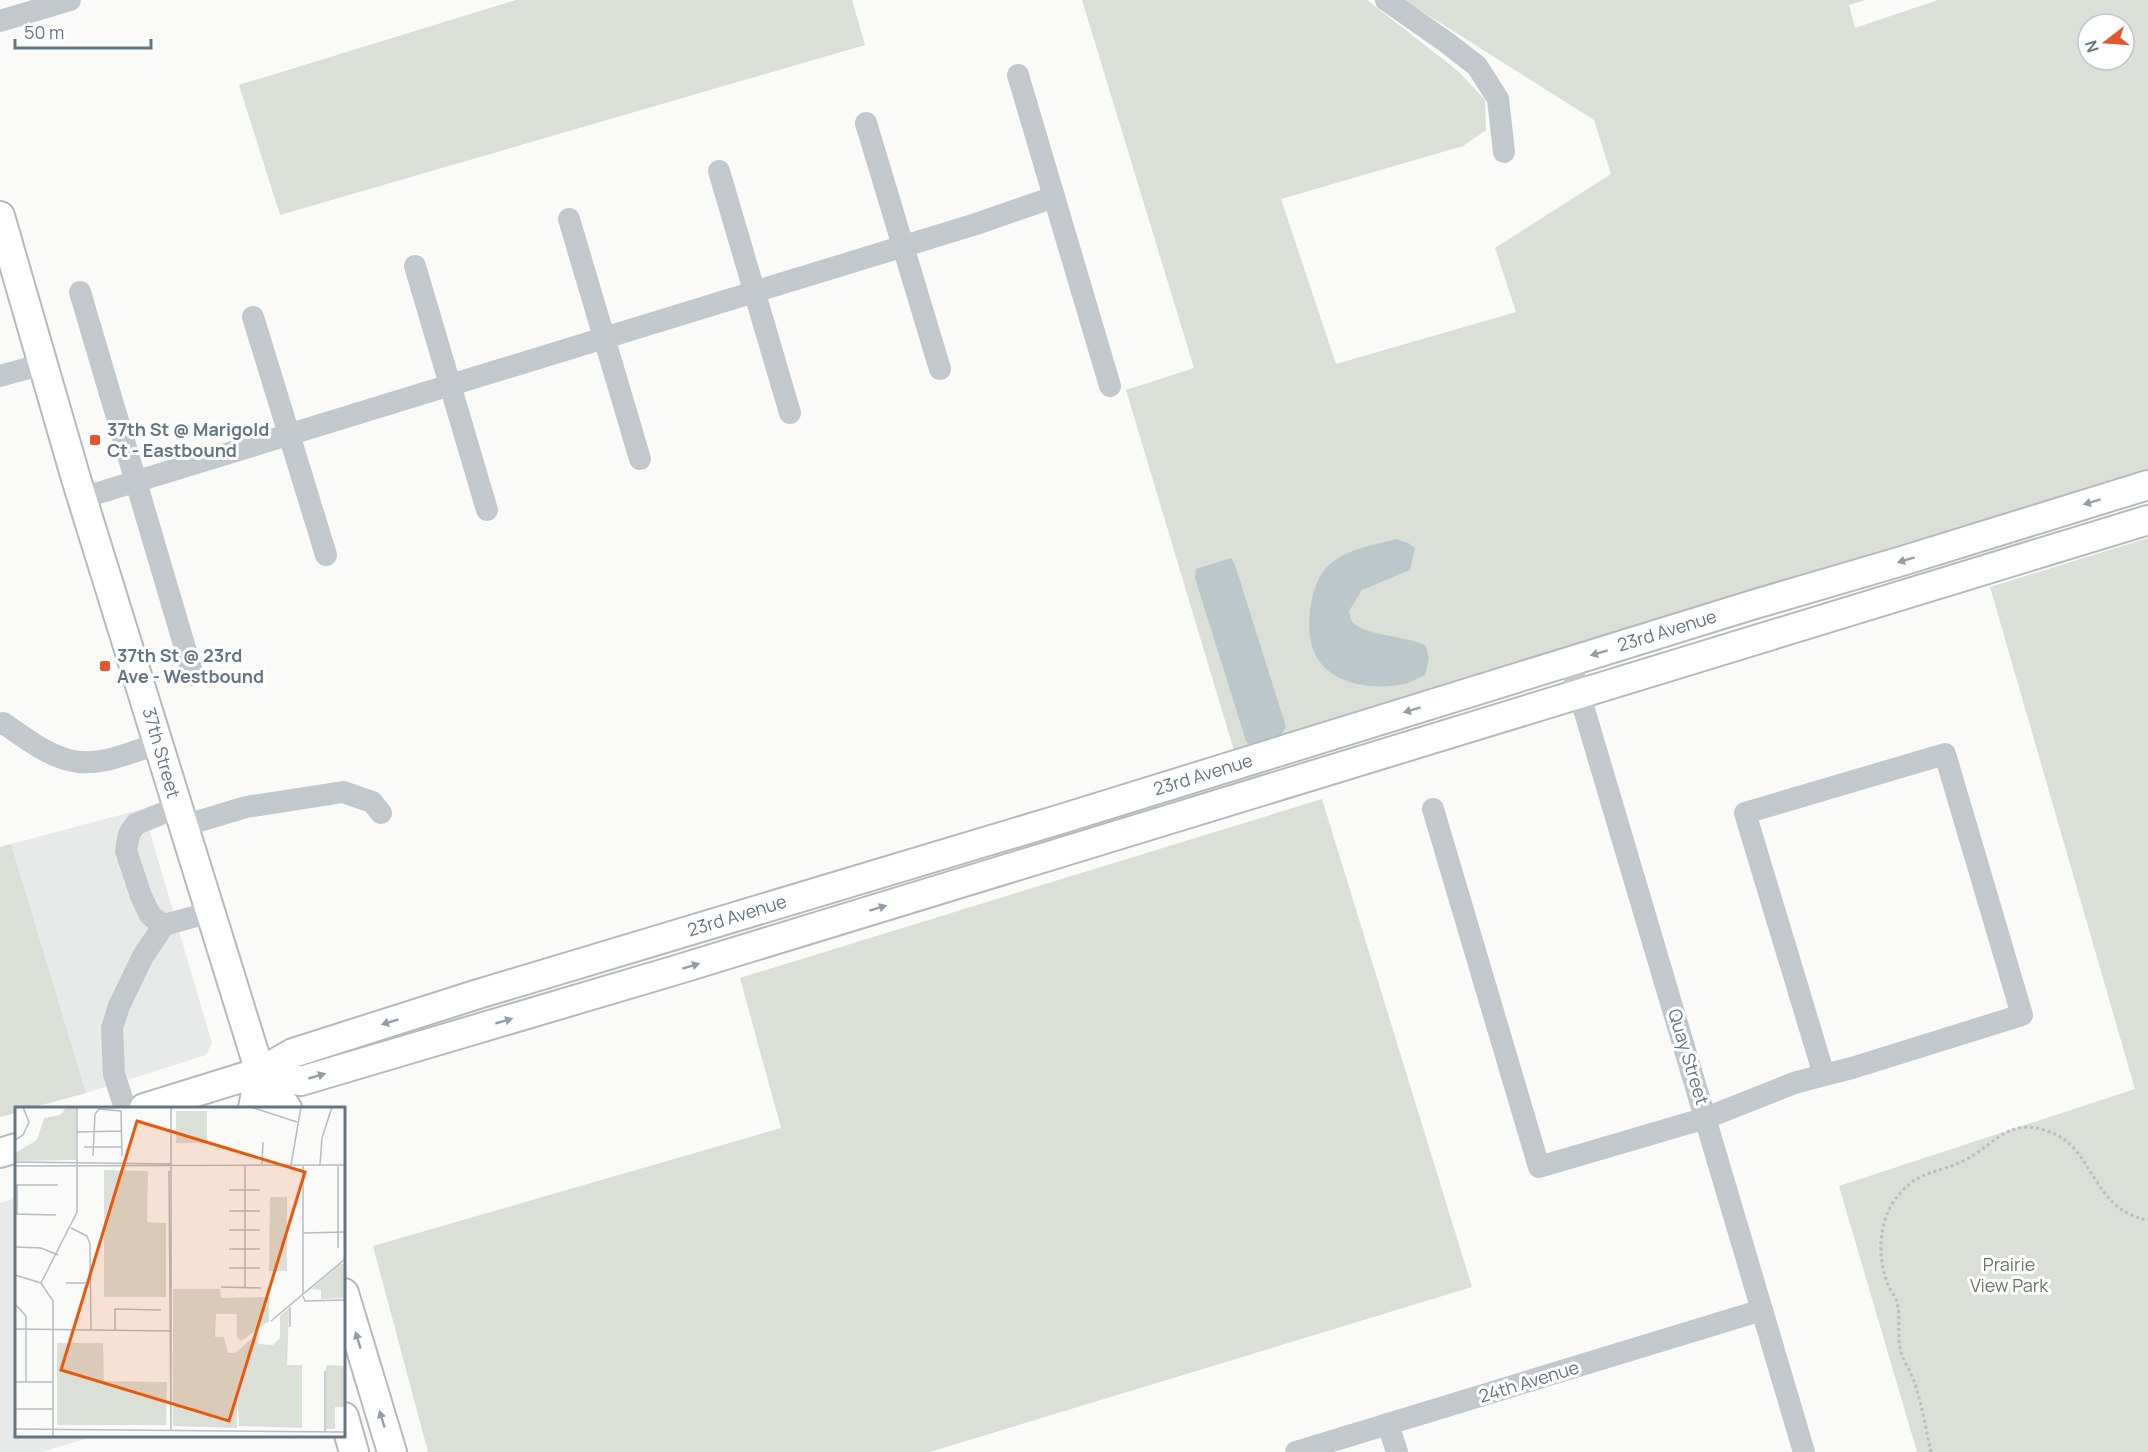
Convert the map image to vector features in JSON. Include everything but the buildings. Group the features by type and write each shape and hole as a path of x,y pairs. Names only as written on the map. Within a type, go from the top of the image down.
{"main road":[{"name":"37th Street","path":"0,216 82,498 160,743 180,817 260,1072 286,1107"},
{"name":"23rd Avenue","path":"147,1107 260,1072 293,1053 446,1005 1073,816 2148,485"},
{"name":"23rd Avenue","path":"260,1072 302,1080 676,970 1526,711 1579,692 2148,520"},
{"name":"37th Street","path":"253,1107 260,1072"},
{"path":"0,1153 15,1148"},
{"path":"345,1296 392,1452"},
{"path":"345,1420 354,1452"}],"street":[{"path":"0,21 70,0"},
{"path":"1386,0 1477,66 1498,99 1504,152"},
{"path":"1018,75 1110,386"},
{"path":"866,123 940,369"},
{"path":"718,171 789,413"},
{"path":"82,498 976,224 1054,197"},
{"path":"569,219 640,459"},
{"path":"415,266 487,510"},
{"path":"80,292 193,675"},
{"path":"253,317 326,555"},
{"path":"0,376 43,364"},
{"name":"Quay Street","path":"1570,662 1804,1452"},
{"path":"0,724 3,723 50,753 73,761 96,762 160,743"},
{"path":"1433,809 1539,1167 1706,1118 1794,1083 1852,1068 2022,1015 1945,754 1745,813 1824,1075"},
{"path":"164,926 150,915 126,851 129,834 136,824 343,792 372,802 381,813"},
{"path":"125,1107 114,1074 112,1028 119,1006 143,956 164,926 211,912"},
{"name":"24th Avenue","path":"1296,1452 1762,1310"},
{"path":"1388,1424 1397,1452"}],"path":[{"path":"1931,1452 1915,1385 1900,1347 1896,1301 1887,1282 1880,1246 1883,1226 1892,1204 1902,1191 1919,1176 1960,1163 1974,1155 1999,1135 2015,1129 2031,1127 2062,1136 2115,1206 2130,1215 2148,1220"}],"shaded area":[{"path":"1396,539 1415,548 1410,570 1362,590 1349,613 1351,620 1365,630 1418,642 1426,646 1429,658 1425,675 1407,683 1391,686 1351,682 1328,670 1319,661 1313,649 1309,626 1313,593 1321,575 1335,560 1360,548"},
{"path":"1231,558 1286,727 1280,737 1250,745 1246,741 1195,578 1196,569"},
{"path":"143,809 212,1043 206,1055 86,1093 11,844"},
{"path":"15,1198 15,1437 93,1437 41,1452 0,1452 0,1203"}],"green space":[{"path":"516,0 852,0 865,45 280,215 239,85"},
{"path":"1082,0 1367,0 1458,71 1485,100 1486,130 1463,146 1281,199 1336,364 1516,312 1495,248 1611,174 1594,120 1404,0 1865,0 1849,5 1855,28 1938,0 2148,0 2148,480 1238,764 1126,390 1194,368"},
{"name":"Prairie View Park","path":"2148,538 2148,1452 1917,1452 1839,1186 2135,1089 1990,587"},
{"path":"1322,799 1472,1287 930,1452 428,1452 373,1246 781,1128 740,978"},
{"path":"11,844 86,1093 35,1107 15,1107 15,1113 0,1117 0,847"}],"place":[{"name":"37th St @ Marigold Ct - Eastbound","path":"95,440"},
{"name":"37th St @ 23rd Ave - Westbound","path":"105,666"}]}
